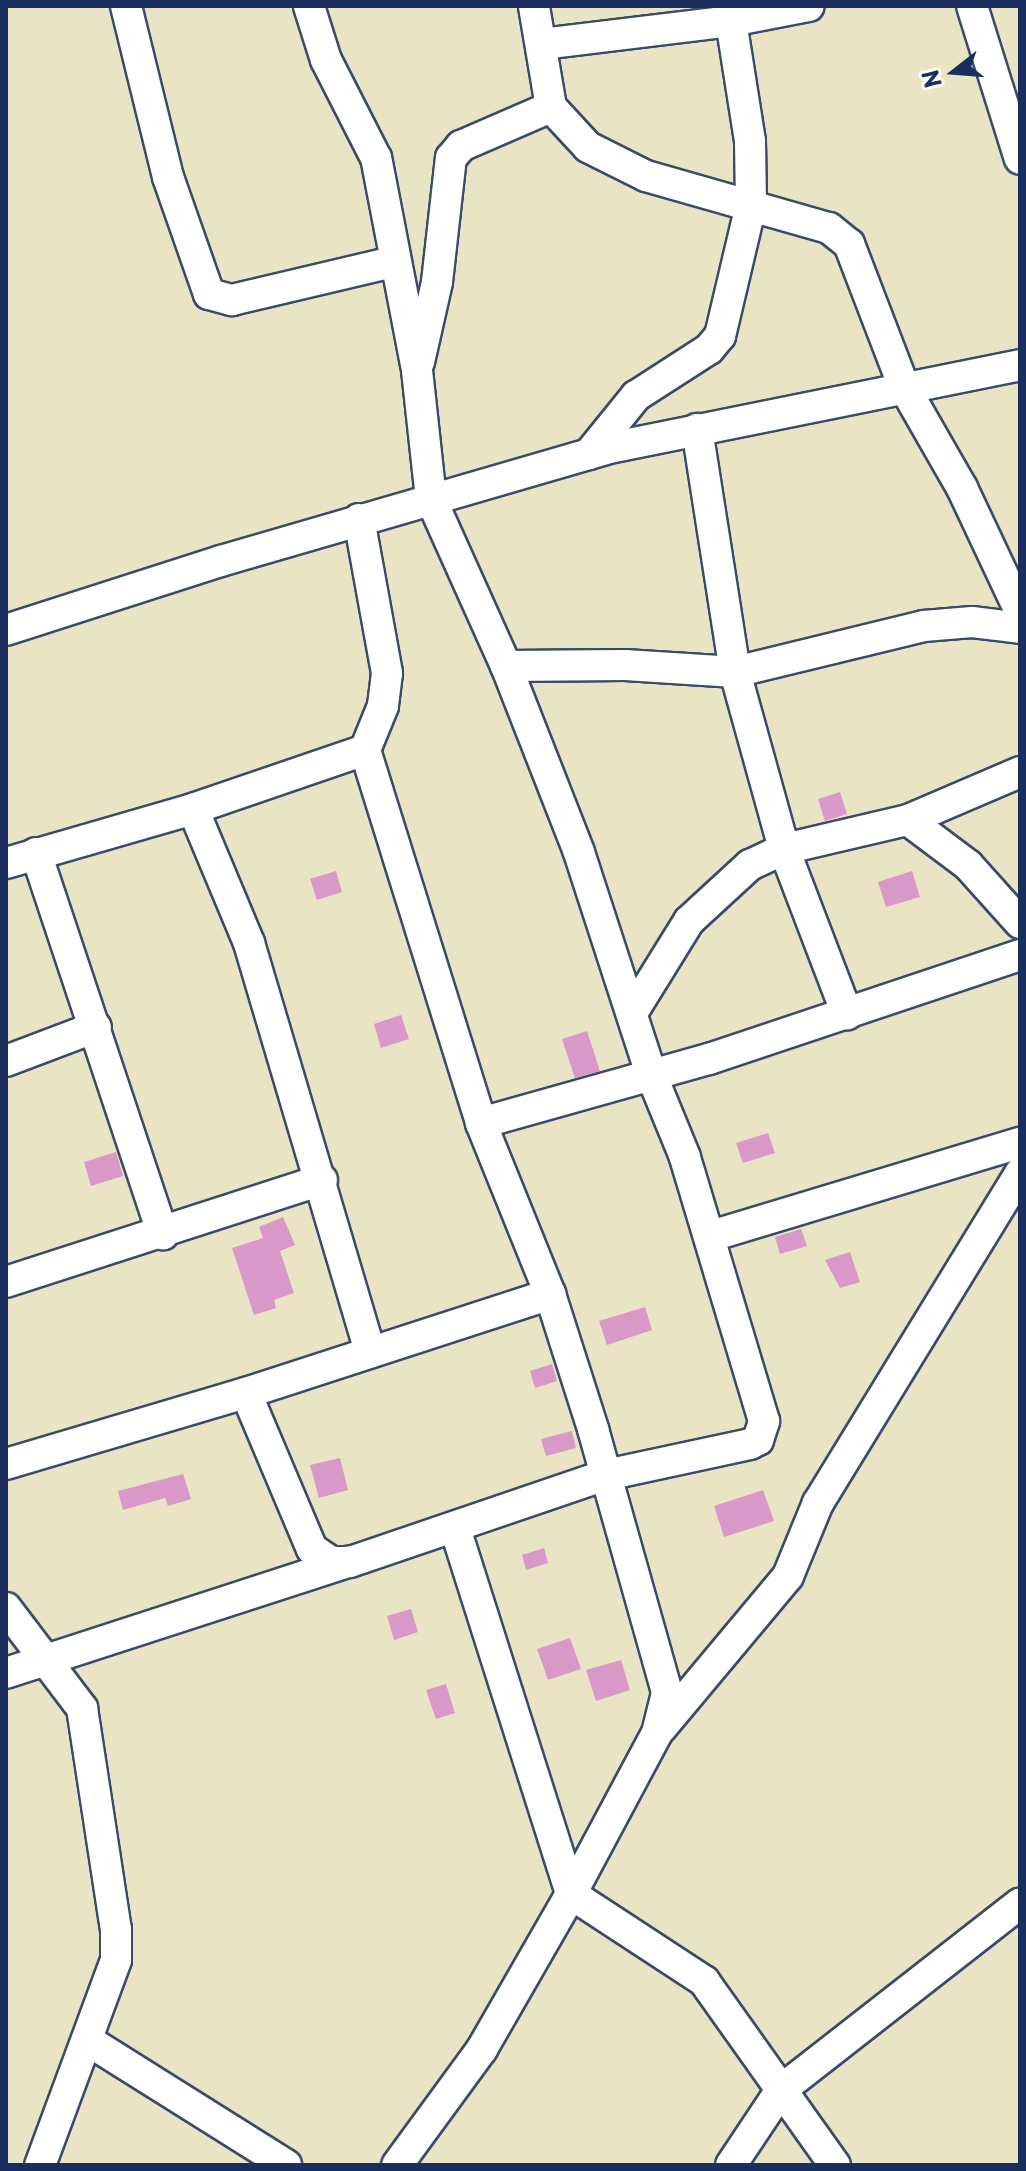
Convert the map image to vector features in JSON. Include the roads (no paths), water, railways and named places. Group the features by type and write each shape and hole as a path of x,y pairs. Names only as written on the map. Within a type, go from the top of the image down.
{"street":[{"path":"126,6 168,177 209,294 232,300 393,262"},
{"path":"6,1673 455,1528 606,1475 750,1444 762,1432 761,1407 711,1236 651,1074 579,852 506,666 431,499 417,370 393,262 376,158 326,60 309,6"},
{"path":"534,6 551,107 588,147 646,176 829,228 849,244 903,385 962,488 1020,611"},
{"path":"542,44 731,21 809,6"},
{"path":"972,6 1012,106 1020,159"},
{"path":"589,454 636,396 709,349 720,336 751,205 750,141 731,21"},
{"path":"417,370 437,282 451,158 461,146 551,107"},
{"path":"6,630 359,519 589,454 903,385 1020,365"},
{"path":"697,429 735,672 784,849 847,1014"},
{"path":"359,519 387,673 383,706 365,750 481,1123 550,1294 665,1678 665,1710 657,1733 571,1894 482,2049 397,2165"},
{"path":"506,666 625,665 735,672 924,626 972,622 1020,628"},
{"path":"6,863 193,809 365,750"},
{"path":"632,1013 689,921 750,865 784,849 908,820 1020,772"},
{"path":"193,809 249,943 322,1180 370,1352"},
{"path":"908,820 968,865 1020,923"},
{"path":"36,853 163,1234"},
{"path":"481,1123 847,1014 1020,955"},
{"path":"6,1061 96,1027"},
{"path":"711,1236 1020,1143"},
{"path":"657,1733 788,1576 818,1503 1020,1173"},
{"path":"6,1282 163,1234 322,1180"},
{"path":"6,1464 246,1393 550,1294"},
{"path":"246,1393 312,1549 331,1562 350,1562"},
{"path":"455,1528 571,1894 704,1981 835,2165"},
{"path":"6,1608 82,1708 116,1929 116,1960 40,2165"},
{"path":"731,2165 781,2090 1020,1903"},
{"path":"87,2040 286,2165"}]}
